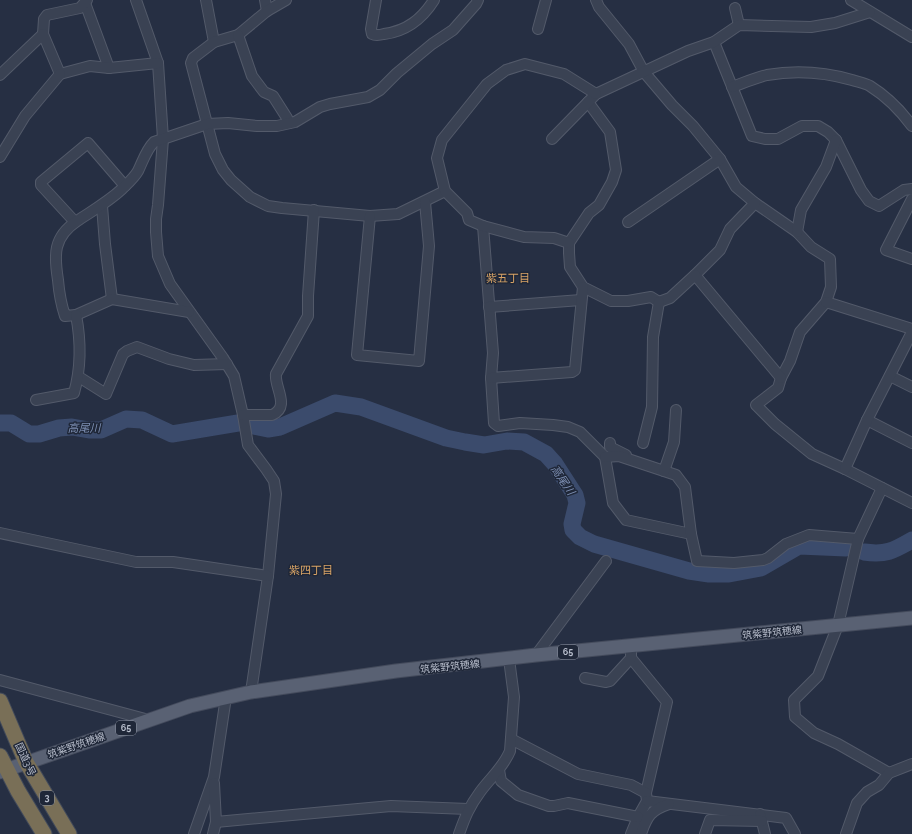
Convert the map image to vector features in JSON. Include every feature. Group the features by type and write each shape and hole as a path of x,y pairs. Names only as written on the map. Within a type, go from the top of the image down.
{"highway":[{"name":"国道3号","path":"0,701 26,762 69,834"},
{"name":"3","path":"0,756 2,772 44,834"}],"main road":[{"name":"筑紫野筑穂線","path":"2,772 26,762 190,706 251,692 396,671 536,655 631,652 838,625 912,618"}],"street":[{"path":"136,0 158,63 163,139 156,219 158,256 170,284 228,364 234,376 248,445 274,481 276,494 268,576 251,692"},
{"path":"206,0 214,42"},
{"path":"265,0 267,11"},
{"path":"286,0 267,11 238,35 214,42 192,58 191,63 215,154 223,170 231,180 250,197 268,206 370,216 398,214 426,202 445,191"},
{"path":"376,0 371,28 372,34 375,36 406,28 418,20 428,10 434,0"},
{"path":"189,312 112,299 76,315 64,316 55,260 60,238 75,222 102,206 125,186 137,173 154,142 207,124 228,123 277,126 295,122 320,107 368,97 380,90 397,73 432,44 452,30 478,0"},
{"path":"538,29 546,0"},
{"path":"596,0 599,7 630,44 644,72 720,159 736,186 755,203 797,232 812,247 830,259 831,287 826,302 800,332 790,361 781,378 778,388 756,404 775,424 812,454 912,503"},
{"path":"851,0 912,37"},
{"path":"86,1 109,68"},
{"path":"60,74 43,34 44,18 47,15 80,8 86,1"},
{"path":"736,8 739,25"},
{"path":"552,139 596,94 688,51 714,42 739,25 810,27 835,23 870,12"},
{"path":"0,75 43,34"},
{"path":"238,35 252,76 264,92 273,96 287,118 288,123"},
{"path":"714,42 752,136 765,139 778,139 802,126 818,126 828,132 836,140 861,190 869,201 879,206 904,190 912,189"},
{"path":"0,157 25,116 60,74 90,66 109,68 158,63"},
{"path":"569,243 554,238 524,237 483,226 469,220 467,213 445,191 437,158 442,140 487,84 506,70 525,64 564,74 596,94"},
{"path":"732,87 766,76 795,72 812,72 837,76 868,85 882,94 912,126"},
{"path":"588,102 610,132 616,170 612,182 599,205 589,213 569,243 570,267 583,287 611,301 628,301 651,297 659,302"},
{"path":"797,232 801,210 826,167 836,140"},
{"path":"75,222 41,185 41,182 88,144 125,186"},
{"path":"628,222 720,159"},
{"path":"911,255 886,250 912,199"},
{"path":"370,216 357,355 418,361 429,246 426,202"},
{"path":"659,302 670,298 720,250 730,229 755,203"},
{"path":"102,206 112,299"},
{"path":"243,415 272,415 276,413 281,406 281,398 275,378 276,374 308,316 314,210"},
{"path":"483,226 493,353 491,378 494,423 498,426 520,423 553,425 568,427 580,432 605,457 612,503 626,520 691,534"},
{"path":"695,274 781,378"},
{"path":"491,378 572,372 575,370 583,287"},
{"path":"489,307 581,300"},
{"path":"643,443 652,407 653,337 659,302"},
{"path":"826,302 912,328"},
{"path":"36,400 74,393 79,377 79,333 76,315"},
{"path":"845,469 867,420 912,332"},
{"path":"79,377 106,394 123,354 137,347 169,359 194,365 228,364"},
{"path":"890,376 912,387"},
{"path":"664,471 674,442 676,410"},
{"path":"867,420 912,443"},
{"path":"610,443 610,446 636,461"},
{"path":"605,457 619,456 676,476 685,487 691,534 697,561 734,563 763,560 768,558 786,544 809,535 858,539"},
{"path":"882,488 858,539 838,625 818,676 794,700 795,717 814,733 838,744 889,773"},
{"path":"0,533 136,562 173,562 268,576"},
{"path":"536,655 606,561"},
{"path":"585,678 606,682 610,681 631,652 667,702 646,797 631,834"},
{"path":"459,834 468,809 480,791 499,770 510,751 514,697 509,659"},
{"path":"0,680 149,720"},
{"path":"194,834 214,777 226,697"},
{"path":"512,739 578,774 631,785 646,797 670,804 761,818"},
{"path":"846,834 857,803 867,792 879,785 889,773 912,764"},
{"path":"499,770 501,781 518,796 549,806 568,803 638,817"},
{"path":"213,834 216,822 214,777"},
{"path":"641,834 650,814 658,808 670,804"},
{"path":"216,822 391,806 468,809"},
{"path":"761,818 765,834"},
{"path":"705,834 710,820 761,818 786,818 795,834"}],"waterway":[{"name":"高尾川","path":"249,425 268,429 280,427 335,403 361,407 446,438 465,442 484,445 507,441 524,442 546,454 555,464 575,495 577,503 572,524 573,530 580,537 594,544 689,571 709,574 729,574 761,568 799,546 846,548"},
{"name":"高尾川","path":"0,423 11,423 29,434 39,434 59,428 72,427 89,430 101,430 126,419 142,420 172,434 238,423"},
{"name":"高尾川","path":"864,552 878,553 889,551 912,540"}],"district":[{"name":"紫五丁目","path":"508,278"},
{"name":"紫四丁目","path":"311,570"}]}
